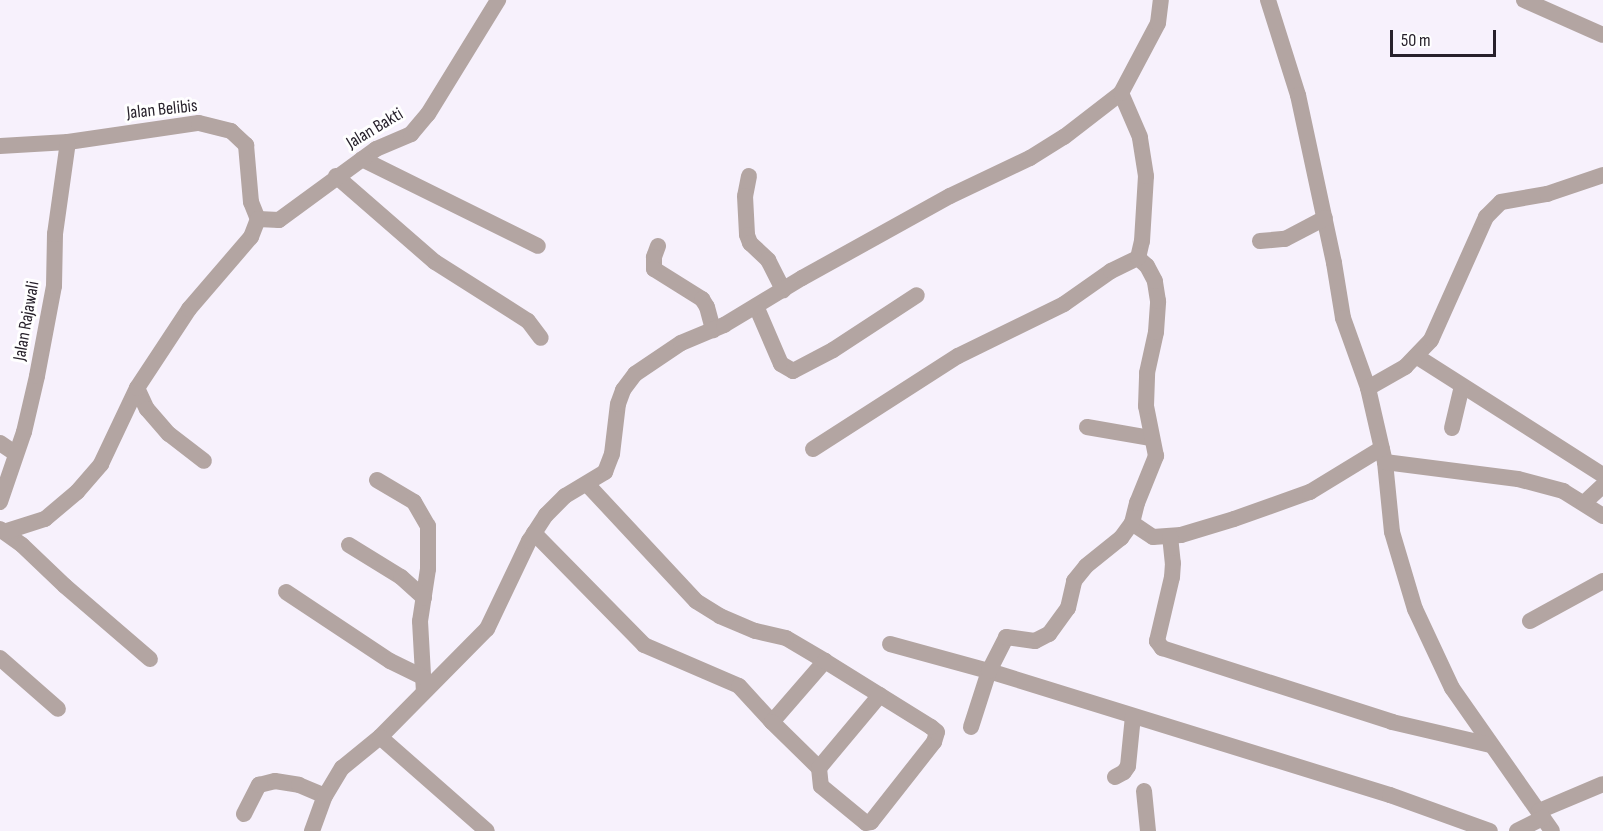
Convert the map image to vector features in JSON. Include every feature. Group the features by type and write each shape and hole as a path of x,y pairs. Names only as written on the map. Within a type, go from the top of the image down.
{"street":[{"name":"Jalan Bakti","path":"258,219 279,220 375,149 411,134 428,114 498,0"},
{"path":"312,831 325,796 342,768 380,737 424,685 488,629 534,533 546,515 566,496 605,472 612,454 618,404 623,390 635,374 681,343 713,330 951,196 1030,158 1064,137 1121,93 1158,23 1161,0"},
{"path":"1268,0 1298,95 1325,218 1343,318 1368,388 1383,455 1392,532 1415,609 1452,688 1490,746 1545,820"},
{"path":"1524,0 1603,35"},
{"path":"1121,93 1140,137 1146,177 1138,258"},
{"name":"Jalan Belibis","path":"0,146 68,142 199,123 231,131 246,145 251,202 258,219"},
{"name":"Jalan Rajawali","path":"0,502 31,406 54,286 55,234 68,142"},
{"path":"362,159 538,246"},
{"path":"1368,388 1405,367 1431,340 1486,217 1501,202 1547,194 1603,175"},
{"path":"336,176 435,262 528,321 541,338"},
{"path":"749,177 745,196 747,235 750,243 768,260 783,290"},
{"path":"1260,241 1285,239 1325,218"},
{"path":"2,531 45,519 77,492 101,464 137,388 189,309 251,237 258,219"},
{"path":"658,246 654,257 654,268 702,299 707,307 713,330"},
{"path":"971,727 989,671 1006,637 1035,640 1049,634 1068,608 1074,581 1086,566 1121,538 1132,523 1156,456 1146,406 1147,373 1156,332 1158,301 1155,281 1147,266 1138,258"},
{"path":"813,449 958,356 1064,304 1111,271 1138,258"},
{"path":"756,306 781,364 793,371 833,350 916,295"},
{"path":"1416,356 1603,475"},
{"path":"1452,428 1462,386"},
{"path":"137,388 147,409 169,434 204,461"},
{"path":"1087,427 1152,438"},
{"path":"0,443 15,453"},
{"path":"1132,523 1153,537 1170,536 1234,519 1310,492 1383,455 1518,479 1563,491 1603,516"},
{"path":"377,480 414,502 428,526 428,569 420,621 424,685"},
{"path":"534,533 644,645 739,686 819,768 821,786 866,823 871,822 934,742 937,732 786,638 755,631 720,616 696,602 587,484"},
{"path":"1584,503 1603,485"},
{"path":"2,531 150,659"},
{"path":"1170,536 1172,577 1157,641 1162,648 1392,722 1490,746"},
{"path":"349,545 401,576 424,598"},
{"path":"1530,621 1603,581"},
{"path":"286,592 424,685"},
{"path":"890,644 989,671 1390,795 1490,831"},
{"path":"0,658 58,709"},
{"path":"772,722 825,661"},
{"path":"819,768 880,695"},
{"path":"1115,777 1124,772 1128,766 1133,716"},
{"path":"380,737 487,831"},
{"path":"244,814 259,785 275,781 325,796"},
{"path":"1517,831 1545,820 1603,784"},
{"path":"1144,791 1148,831"}]}
